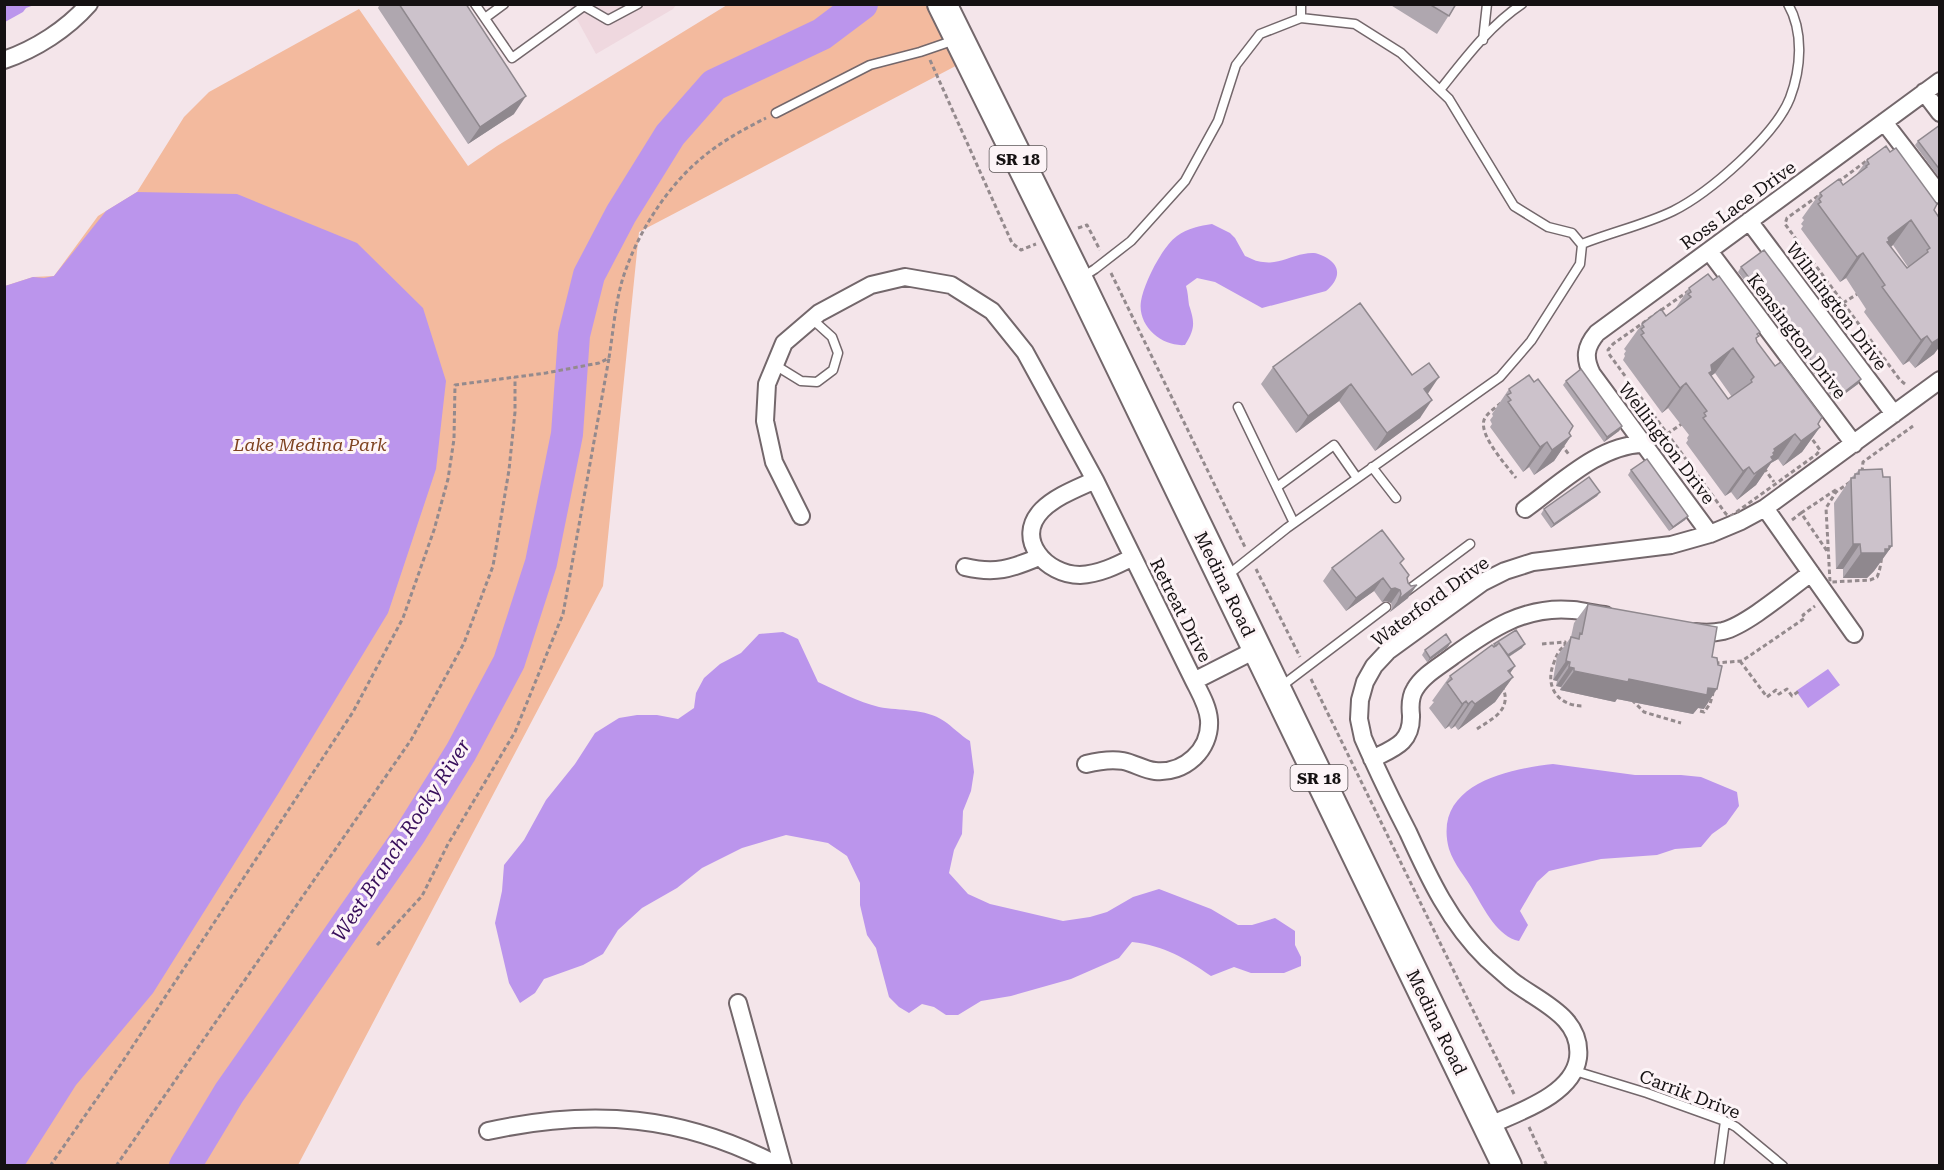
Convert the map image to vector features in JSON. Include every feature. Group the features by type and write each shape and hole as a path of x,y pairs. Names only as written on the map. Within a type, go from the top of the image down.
{"highway":[{"name":"Medina Road","path":"943,6 1078,279 1507,1166"}],"street":[{"path":"4,60 35,46 59,31 89,4"},
{"name":"Ross Lace Drive","path":"1592,374 1587,364 1586,353 1597,333 1940,81"},
{"path":"1924,92 1940,113"},
{"path":"1884,122 1940,195"},
{"name":"Wilmington Drive","path":"1749,221 1894,414"},
{"name":"Kensington Drive","path":"1709,251 1854,444"},
{"name":"Retreat Drive","path":"812,319 871,285 905,277 951,285 992,311 1025,352 1095,480 1194,681 1206,707 1209,720 1208,734 1203,746 1195,758 1183,766 1168,771 1153,771 1123,761 1104,760 1086,764"},
{"path":"801,516 774,462 765,421 767,384 784,343 812,319"},
{"name":"Wellington Drive","path":"1592,374 1710,534"},
{"name":"Waterford Drive","path":"1575,1071 1578,1043 1573,1029 1563,1015 1511,980 1486,958 1463,933 1444,905 1363,738 1359,719 1360,700 1365,682 1374,666 1388,651 1483,582 1504,571 1533,562 1671,545 1710,534 1741,521 1765,508 1940,380"},
{"path":"1526,509 1599,456 1618,448 1643,444"},
{"path":"964,567 982,571 1000,571 1039,557 1032,534 1041,511 1051,502 1095,480"},
{"path":"1765,508 1854,634"},
{"name":"Retreat Drive","path":"1039,557 1059,572 1079,575 1097,573 1133,557"},
{"path":"1682,630 1708,633 1724,631 1739,625 1811,573"},
{"path":"1372,759 1394,748 1408,736 1411,725 1410,703 1421,680 1483,634 1504,622 1526,614 1551,609 1574,609 1623,619"},
{"name":"Retreat Drive","path":"1194,681 1257,649"},
{"path":"738,1003 781,1166"},
{"path":"1488,1126 1557,1092 1575,1071"},
{"path":"488,1131 528,1122 569,1118 610,1118 651,1122 691,1130 730,1143 781,1166"}],"lane":[{"path":"475,4 512,58 583,5 608,20 638,4"},
{"path":"484,18 504,4"},
{"path":"1301,4 1301,18"},
{"path":"1483,40 1487,4"},
{"path":"1440,90 1483,40 1522,4"},
{"path":"1582,244 1673,210 1721,178 1749,153 1777,119 1789,99 1797,75 1799,58 1797,27 1788,4"},
{"path":"1078,279 1095,269 1131,240 1185,181 1218,121 1236,65 1260,34 1301,18 1355,24 1401,53 1449,99 1514,206 1548,226 1572,233 1582,244 1580,264 1531,341 1500,377 1294,523 1223,579"},
{"path":"776,113 870,65 926,50 958,38"},
{"path":"775,365 801,381 817,382 833,370 838,353 832,337 812,319"},
{"path":"1238,407 1294,523"},
{"path":"1277,487 1334,446 1357,478"},
{"path":"1372,467 1396,498"},
{"path":"1404,593 1470,544"},
{"path":"1276,690 1386,607"},
{"name":"Carrik Drive","path":"1575,1071 1647,1093 1725,1121 1736,1127 1783,1166"},
{"path":"1719,1166 1725,1121"}],"path":[{"path":"926,50 1012,243 1021,250"},
{"path":"377,945 422,896 448,844 515,732 563,614 621,284 631,256 651,219 669,193 696,162 734,136 776,113"},
{"path":"1829,188 1872,157"},
{"path":"1821,194 1787,218 1785,224 1900,380 1909,384"},
{"path":"1081,227 1087,225 1091,233"},
{"path":"1116,283 1510,1088"},
{"path":"1694,286 1702,286 1820,450 1731,516 1667,434 1608,350 1613,344 1694,286"},
{"path":"1843,303 1862,291"},
{"path":"50,1166 121,1064 353,712 403,618 434,530 448,479 454,439 455,385 546,373 599,363 609,358"},
{"path":"116,1166 411,740 464,643 493,566 515,412 515,377"},
{"path":"1504,400 1484,420 1484,432 1516,478"},
{"path":"1667,434 1686,421"},
{"path":"1779,528 1856,478 1861,474 1863,462 1913,426"},
{"path":"1556,437 1580,469"},
{"path":"1762,466 1776,484"},
{"path":"1848,482 1836,492 1826,508 1830,582 1870,580 1877,577 1880,572 1882,535 1876,499 1874,492 1866,482 1856,478"},
{"path":"1801,513 1828,552"},
{"path":"1709,667 1716,663 1740,661 1751,656 1805,618 1803,615"},
{"path":"1542,644 1565,642 1565,646"},
{"path":"1573,647 1565,646 1559,650 1549,678 1551,686 1561,699 1577,706 1583,706"},
{"path":"1740,661 1767,697 1776,690 1779,694 1787,689 1792,696 1798,691"},
{"path":"1477,729 1502,712 1505,694 1499,681"},
{"path":"1700,711 1704,712 1710,704 1712,686"},
{"path":"1630,692 1634,704 1644,712 1681,723"},
{"path":"1536,1142 1547,1166"}],"shaded area":[{"path":"5,4 34,4 34,5 5,22"},
{"path":"569,5 676,5 673,9 596,54"},
{"path":"137,192 237,194 357,243 423,308 446,381 436,469 388,613 278,794 153,993 76,1085 25,1165 5,1165 5,286 33,277 54,276 106,211"},
{"path":"1212,224 1230,233 1245,256 1269,262 1301,254 1317,254 1332,262 1337,270 1336,279 1326,291 1262,308 1215,282 1197,278 1186,286 1193,321 1191,335 1185,345 1176,345 1160,339 1147,326 1141,310 1141,301 1154,266 1165,248 1177,236 1185,231"},
{"path":"783,632 798,639 818,682 871,705 921,712 937,717 970,741 974,772 971,791 963,811 962,834 954,850 949,873 968,894 990,904 1063,921 1107,912 1133,897 1159,889 1211,909 1238,925 1252,925 1275,918 1295,931 1295,945 1301,957 1301,966 1284,973 1251,973 1234,967 1211,976 1174,954 1155,946 1132,942 1119,958 1071,979 1011,996 981,1001 958,1015 946,1015 934,1007 922,1004 909,1013 889,997 876,948 867,935 860,905 860,883 847,856 828,843 786,835 742,848 702,868 677,888 642,908 618,930 603,954 583,965 544,979 535,993 520,1003 509,983 495,923 502,891 504,865 524,840 546,800 575,764 595,733 619,718 657,715 678,719 694,708 696,693 704,678 720,664 741,653 759,634"},
{"path":"1828,669 1840,685 1808,708 1796,691"},
{"path":"1553,764 1635,775 1701,777 1737,792 1739,806 1726,824 1712,834 1701,847 1675,849 1657,855 1601,859 1549,871 1537,882 1520,911 1528,925 1519,941 1505,934 1487,914 1451,855 1447,827 1452,809 1462,795 1477,784 1515,770"}],"green space":[{"name":"Lake Medina Park","path":"727,5 942,5 969,59 639,232 603,586 298,1165 5,1166 5,286 33,277 54,276 98,216 137,192 184,117 209,92 359,9 468,166"}],"building":[{"path":"399,4 466,4 526,96 480,127"},
{"path":"1429,4 1456,4 1449,16"},
{"path":"1940,125 1940,170 1918,141"},
{"path":"1886,146 1890,152 1896,148 1937,204 1934,210 1940,219 1940,338 1932,343 1927,336 1921,340 1882,287 1885,285 1863,253 1857,257 1818,204 1821,202 1820,193 1839,179 1843,185 1867,167 1869,164 1867,160","holes":["1911,220 1930,248 1907,268 1887,242 1890,236"]},
{"path":"1764,250 1861,379 1838,397 1741,267"},
{"path":"1708,274 1713,280 1719,276 1760,332 1757,334 1759,336 1756,338 1757,342 1775,366 1781,362 1822,417 1818,424 1820,427 1801,441 1795,434 1774,449 1774,455 1771,457 1773,460 1754,474 1749,467 1743,471 1703,418 1707,411 1686,383 1680,388 1641,335 1644,333 1641,329 1644,327 1642,324 1661,309 1666,316 1691,297 1688,294 1691,292 1689,288","holes":["1733,348 1754,377 1752,382 1728,399 1709,373 1712,371 1711,365"]},
{"path":"1360,303 1412,375 1429,363 1439,377 1424,389 1432,400 1387,433 1351,384 1308,416 1273,367"},
{"path":"1581,369 1622,426 1607,437 1566,381"},
{"path":"1529,375 1534,382 1538,379 1573,426 1569,433 1571,436 1552,450 1547,442 1540,447 1508,402 1511,400 1507,395 1511,393 1509,389"},
{"path":"1647,459 1688,516 1673,527 1631,470"},
{"path":"1882,469 1883,477 1890,477 1892,546 1885,549 1885,553 1861,553 1860,544 1853,544 1851,478 1859,474 1859,470"},
{"path":"1589,477 1600,492 1554,524 1544,509"},
{"path":"1382,530 1404,559 1400,563 1409,575 1408,583 1411,586 1417,585 1399,599 1400,590 1391,589 1383,578 1356,598 1332,568"},
{"path":"1588,604 1717,627 1712,657 1717,658 1718,665 1722,666 1717,689 1708,688 1707,695 1629,679 1628,682 1574,671 1574,668 1569,667 1570,662 1566,661 1571,637 1579,639 1580,633 1582,634"},
{"path":"1516,630 1525,644 1508,655 1499,643 1496,646 1494,644"},
{"path":"1446,634 1451,642 1430,658 1425,650"},
{"path":"1499,643 1515,666 1508,671 1513,677 1475,704 1472,701 1468,704 1466,701 1462,704 1447,683 1452,679 1450,676 1492,645 1494,647"}],"waterway":[{"name":"West Branch Rocky River","path":"185,1166 229,1093 410,834 461,752 509,662 541,563 567,434 574,335 589,275 621,214 670,135 714,85 822,34 862,4"}]}
